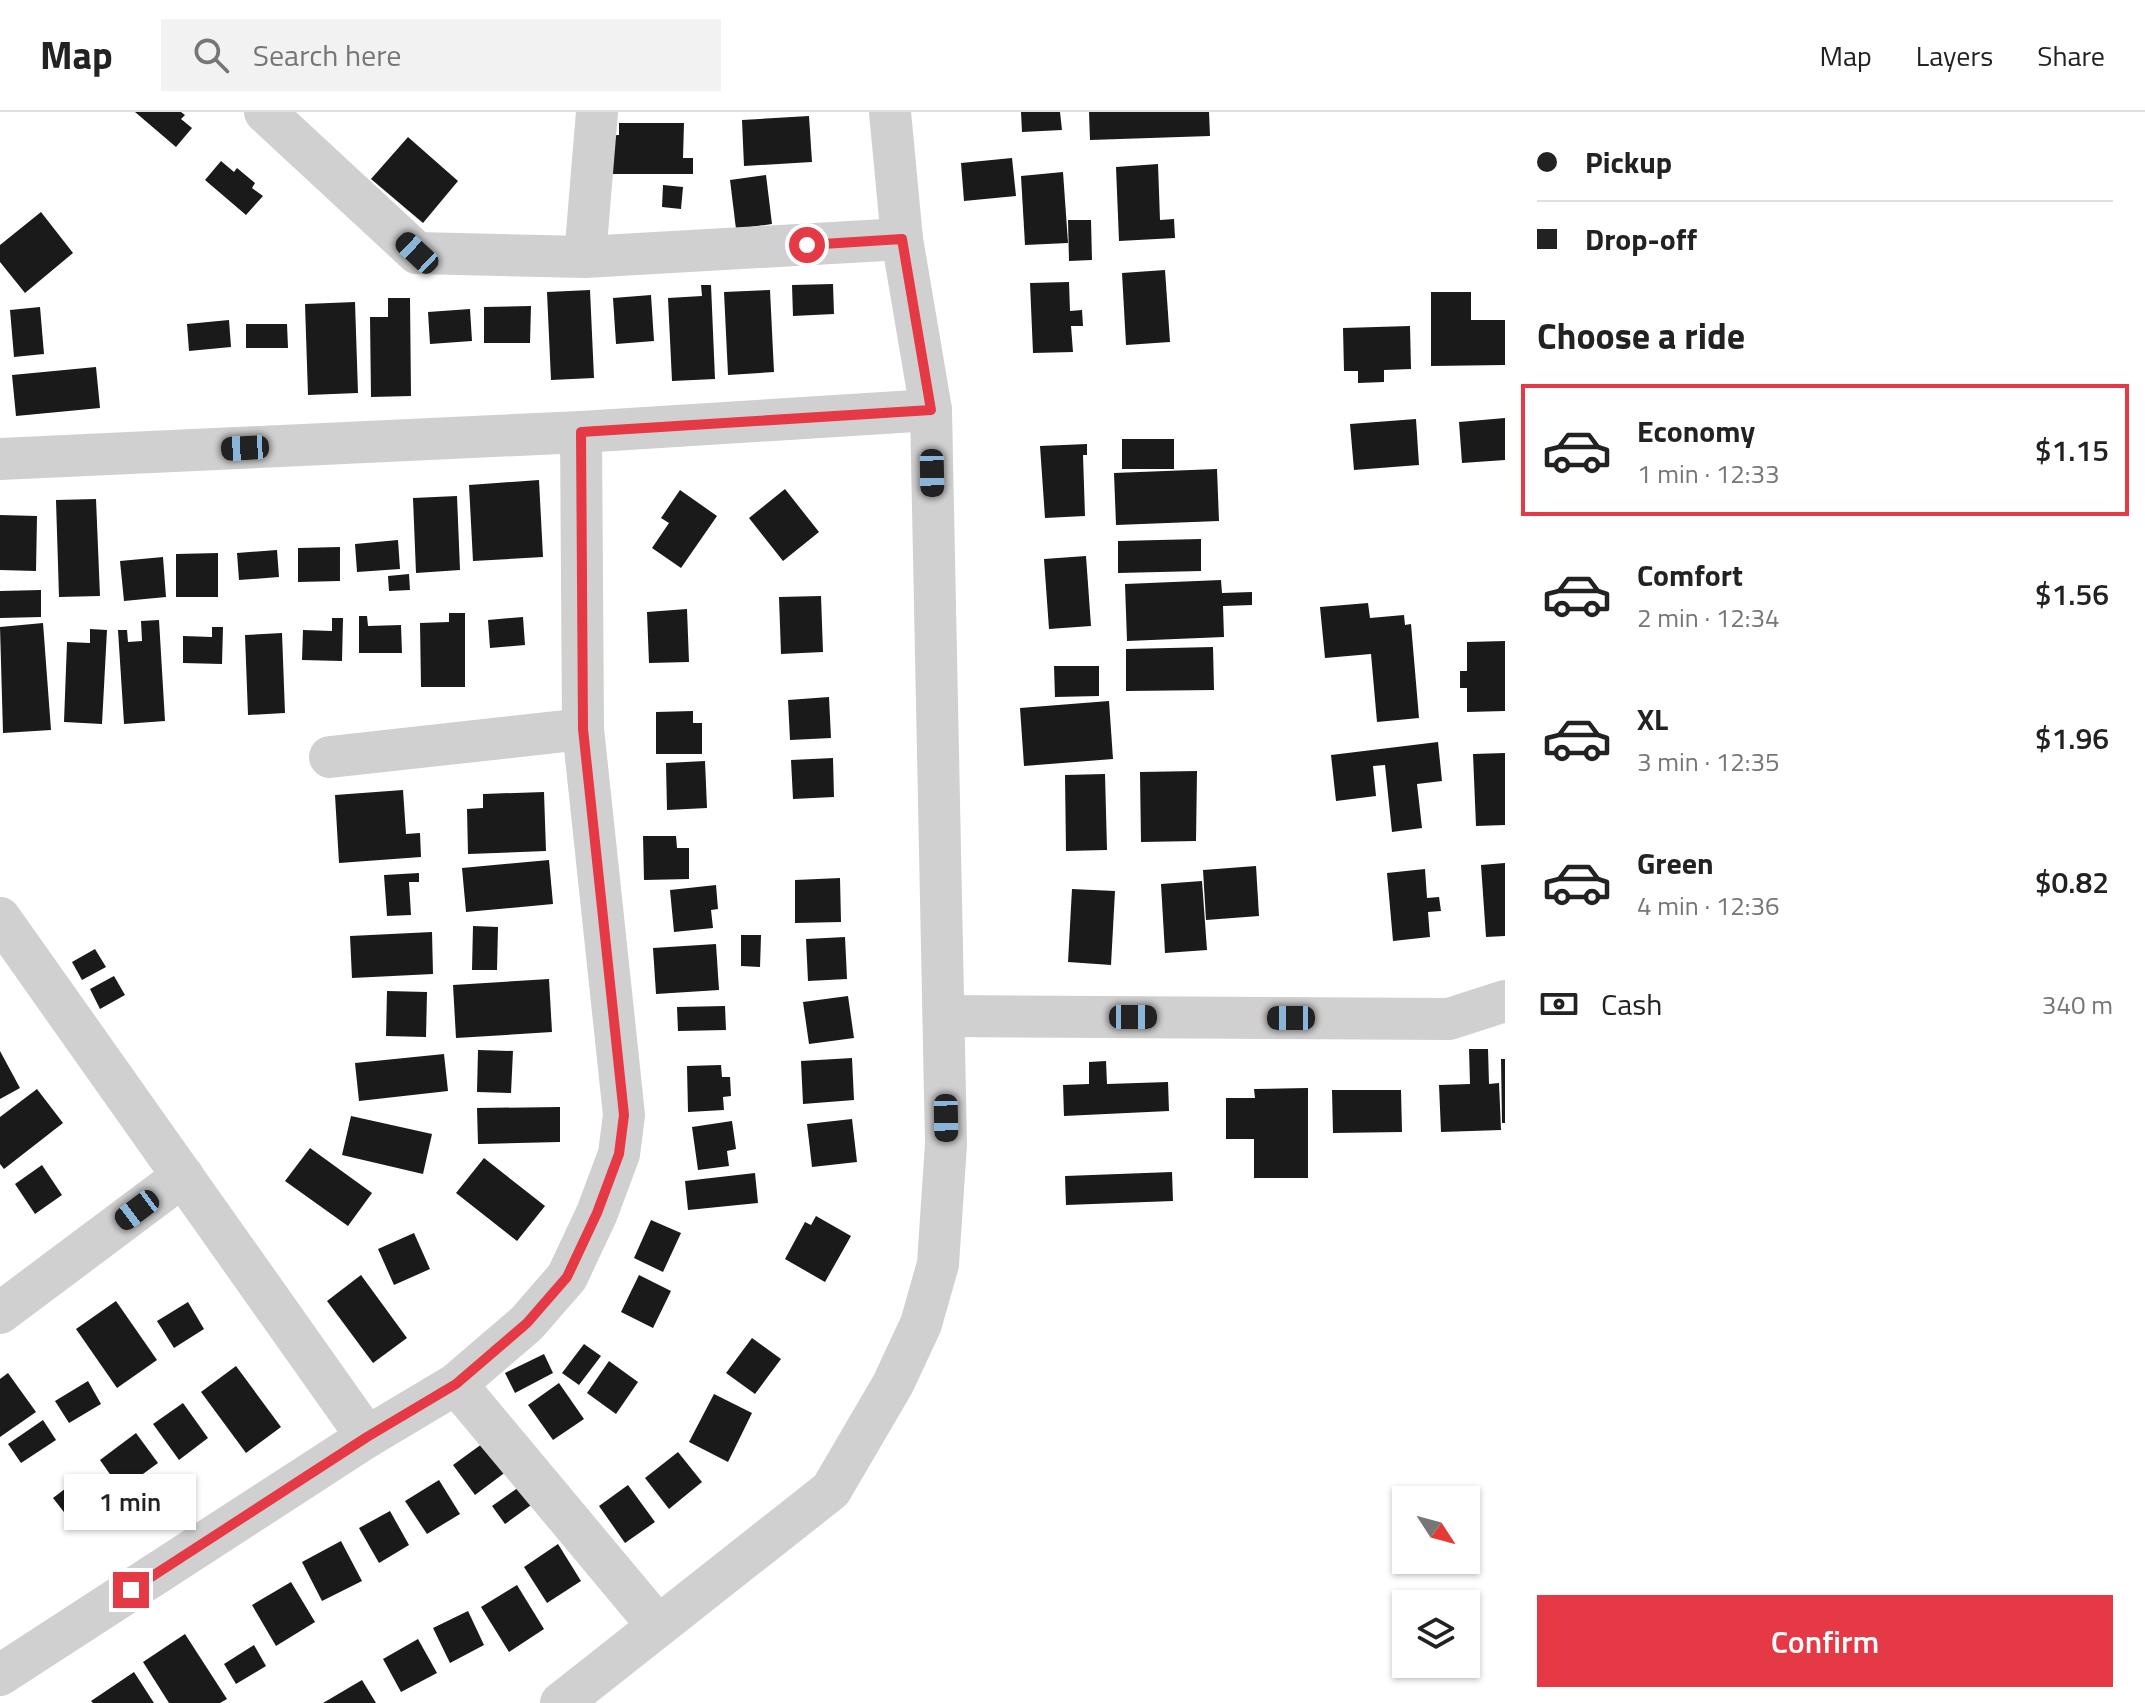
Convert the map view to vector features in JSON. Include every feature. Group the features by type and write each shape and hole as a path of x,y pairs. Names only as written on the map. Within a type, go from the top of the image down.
{"street":[{"path":"265,112 417,253 585,257 902,239"},
{"path":"585,257 597,112"},
{"path":"561,1703 831,1490 893,1384 921,1324 938,1264 946,1144 931,410 902,239 890,112"},
{"path":"0,459 581,432 931,410"},
{"path":"0,1675 367,1437 456,1384 527,1323 567,1277 597,1213 619,1154 624,1115 583,729 581,432"},
{"path":"330,757 583,729"},
{"path":"0,918 367,1437"},
{"path":"944,1016 1449,1019 1505,1001"},
{"path":"0,1313 183,1176"},
{"path":"456,1384 658,1626"}],"building":[{"path":"135,112 181,112 185,115 181,119 192,128 176,147"},
{"path":"1021,112 1060,112 1062,130 1022,132"},
{"path":"1089,112 1209,112 1210,136 1090,140"},
{"path":"809,116 812,162 744,166 742,120"},
{"path":"619,123 684,123 683,158 693,158 693,174 597,174 597,136 619,135"},
{"path":"408,137 458,181 423,223 371,179"},
{"path":"1012,158 1016,196 964,201 961,163"},
{"path":"221,161 234,172 237,168 255,183 252,188 263,196 246,215 205,180"},
{"path":"1158,164 1160,220 1174,219 1175,238 1119,241 1116,167"},
{"path":"1063,172 1068,243 1025,245 1021,176"},
{"path":"766,175 772,224 736,229 730,180"},
{"path":"663,185 683,187 681,209 662,207"},
{"path":"41,212 73,253 25,293 0,262 0,245"},
{"path":"1068,220 1091,220 1092,260 1069,261"},
{"path":"1165,270 1170,342 1126,345 1122,273"},
{"path":"1069,282 1070,311 1082,310 1083,326 1071,326 1073,352 1033,353 1030,283"},
{"path":"833,284 834,314 793,316 792,285"},
{"path":"701,285 711,285 715,379 672,381 668,298 702,296"},
{"path":"590,290 594,378 551,380 547,292"},
{"path":"770,290 774,372 728,375 724,292"},
{"path":"1431,292 1471,292 1471,320 1505,320 1505,365 1431,366"},
{"path":"651,295 654,341 616,344 613,298"},
{"path":"388,298 410,298 411,396 371,397 370,317 388,317"},
{"path":"355,302 358,393 308,395 305,304"},
{"path":"531,306 530,343 484,343 484,307"},
{"path":"40,307 44,354 14,357 10,310"},
{"path":"470,309 472,341 430,344 428,312"},
{"path":"229,320 231,347 189,351 187,324"},
{"path":"246,324 287,324 288,348 246,348"},
{"path":"1410,326 1411,369 1384,370 1384,382 1358,383 1358,371 1344,371 1343,328"},
{"path":"96,367 100,408 16,416 12,375"},
{"path":"1505,418 1505,460 1462,463 1459,422"},
{"path":"1416,419 1419,465 1354,470 1350,424"},
{"path":"1122,439 1174,439 1174,469 1122,469"},
{"path":"1087,444 1087,455 1083,455 1085,516 1045,518 1040,446"},
{"path":"1217,469 1219,521 1116,525 1114,473"},
{"path":"539,480 543,557 473,561 469,485"},
{"path":"785,489 819,532 783,561 749,518"},
{"path":"680,490 717,516 681,568 652,548 669,523 661,518"},
{"path":"457,496 460,570 416,573 413,498"},
{"path":"96,499 100,596 59,597 56,500"},
{"path":"0,515 37,516 36,571 0,570"},
{"path":"1201,539 1201,571 1118,573 1118,541"},
{"path":"398,540 400,569 357,572 355,544"},
{"path":"340,547 340,581 298,582 298,548"},
{"path":"277,550 279,577 239,580 237,553"},
{"path":"218,553 218,597 176,597 176,554"},
{"path":"1086,556 1091,626 1049,629 1044,559"},
{"path":"163,557 166,597 124,601 120,561"},
{"path":"409,574 410,590 389,591 388,576"},
{"path":"1221,580 1222,593 1252,592 1252,605 1223,606 1224,637 1127,641 1125,584"},
{"path":"41,590 41,617 0,618 0,591"},
{"path":"821,596 823,652 781,654 779,597"},
{"path":"1368,603 1370,618 1404,615 1405,625 1411,624 1419,718 1377,722 1371,654 1325,658 1320,607"},
{"path":"687,609 689,662 649,663 647,612"},
{"path":"449,613 465,613 465,687 421,687 420,623 449,622"},
{"path":"359,616 367,616 368,626 401,625 402,653 359,653"},
{"path":"523,617 525,645 490,648 488,620"},
{"path":"332,618 343,618 342,661 302,660 303,630 332,631"},
{"path":"159,620 165,721 124,724 118,630 127,630 128,642 142,641 141,621"},
{"path":"43,623 51,730 3,733 0,627"},
{"path":"212,627 223,627 222,664 183,663 183,636 212,637"},
{"path":"90,629 107,630 102,724 64,722 67,642 90,643"},
{"path":"282,633 285,713 248,715 245,635"},
{"path":"1505,641 1505,711 1467,712 1467,688 1460,688 1460,671 1467,671 1467,642"},
{"path":"1213,647 1214,690 1126,691 1126,649"},
{"path":"1054,666 1099,666 1099,696 1055,697"},
{"path":"829,697 831,738 790,740 788,700"},
{"path":"1109,701 1113,759 1024,766 1020,708"},
{"path":"693,711 693,723 702,723 702,754 656,754 656,712"},
{"path":"1438,742 1442,781 1417,784 1422,828 1392,832 1385,765 1373,766 1376,796 1336,801 1331,755"},
{"path":"1505,753 1505,825 1476,826 1473,754"},
{"path":"833,758 834,797 793,799 791,760"},
{"path":"705,761 707,808 667,810 666,763"},
{"path":"1197,771 1196,841 1141,842 1140,772"},
{"path":"1105,774 1107,850 1066,851 1065,775"},
{"path":"403,790 406,834 420,833 421,857 339,863 335,795"},
{"path":"544,792 546,851 468,854 467,809 483,808 483,794"},
{"path":"643,836 676,836 677,848 689,848 689,879 644,880"},
{"path":"549,860 553,904 466,912 462,868"},
{"path":"1505,863 1505,936 1486,937 1481,865"},
{"path":"1256,866 1259,916 1206,920 1203,870"},
{"path":"1425,869 1427,898 1439,897 1441,911 1428,912 1430,937 1393,941 1387,873"},
{"path":"419,873 419,882 409,882 411,915 387,916 384,875"},
{"path":"840,878 841,922 795,923 795,880"},
{"path":"1202,881 1207,950 1165,953 1161,884"},
{"path":"716,885 718,909 711,910 713,928 674,932 670,890"},
{"path":"1072,889 1115,891 1111,965 1068,962"},
{"path":"473,926 498,927 497,970 472,970"},
{"path":"432,932 433,974 352,978 350,936"},
{"path":"741,935 761,935 760,967 741,966"},
{"path":"845,937 847,979 808,981 806,939"},
{"path":"716,944 719,990 656,994 653,948"},
{"path":"95,949 106,967 82,980 72,962"},
{"path":"114,976 125,995 100,1009 90,989"},
{"path":"549,979 552,1032 456,1038 453,985"},
{"path":"387,991 427,992 426,1037 386,1036"},
{"path":"848,996 854,1038 809,1044 803,1002"},
{"path":"725,1006 726,1030 678,1031 677,1007"},
{"path":"1469,1049 1488,1049 1489,1084 1499,1083 1501,1130 1441,1132 1439,1085 1470,1084"},
{"path":"478,1050 513,1051 511,1093 477,1092"},
{"path":"0,1051 20,1088 0,1099"},
{"path":"444,1054 448,1091 359,1101 355,1063"},
{"path":"852,1058 854,1100 803,1104 801,1061"},
{"path":"1501,1059 1505,1059 1505,1123 1502,1123"},
{"path":"1106,1061 1107,1084 1168,1082 1169,1111 1064,1116 1063,1085 1089,1084 1089,1062"},
{"path":"721,1065 722,1077 730,1077 731,1096 723,1097 724,1110 688,1112 687,1066"},
{"path":"1308,1088 1308,1178 1254,1178 1254,1139 1226,1139 1226,1098 1255,1098 1254,1089"},
{"path":"37,1089 63,1123 4,1169 0,1164 0,1117"},
{"path":"1332,1090 1401,1090 1402,1132 1333,1133"},
{"path":"560,1107 560,1142 478,1144 477,1108"},
{"path":"351,1116 432,1134 423,1174 342,1155"},
{"path":"852,1119 857,1162 812,1167 807,1124"},
{"path":"732,1121 736,1149 727,1151 729,1166 698,1170 692,1127"},
{"path":"310,1148 372,1193 348,1226 285,1181"},
{"path":"484,1158 545,1206 517,1241 456,1193"},
{"path":"42,1165 62,1195 35,1214 15,1184"},
{"path":"1172,1172 1173,1201 1066,1205 1065,1176"},
{"path":"755,1173 758,1203 688,1210 685,1181"},
{"path":"816,1216 851,1236 825,1282 785,1259 805,1222 811,1225"},
{"path":"651,1220 681,1233 663,1272 634,1258"},
{"path":"414,1233 430,1269 394,1285 378,1249"},
{"path":"361,1275 407,1338 373,1363 327,1301"},
{"path":"639,1275 671,1291 653,1328 621,1312"},
{"path":"116,1301 157,1360 117,1388 76,1329"},
{"path":"188,1302 204,1329 174,1348 157,1321"},
{"path":"752,1338 781,1359 755,1394 726,1373"},
{"path":"584,1344 601,1356 579,1385 562,1373"},
{"path":"544,1354 553,1373 515,1393 505,1373"},
{"path":"609,1361 638,1382 616,1414 587,1393"},
{"path":"236,1366 281,1427 246,1453 201,1392"},
{"path":"8,1373 36,1412 0,1437 0,1379"},
{"path":"88,1381 101,1404 69,1423 55,1401"},
{"path":"559,1383 584,1419 553,1440 528,1405"},
{"path":"714,1394 752,1413 728,1462 689,1442"},
{"path":"183,1403 208,1438 179,1460 153,1424"},
{"path":"43,1420 56,1440 21,1463 8,1444"},
{"path":"136,1433 158,1463 121,1490 100,1460"},
{"path":"486,1441 507,1471 475,1495 453,1465"},
{"path":"678,1452 702,1482 669,1509 645,1478"},
{"path":"78,1479 99,1506 74,1525 53,1498"},
{"path":"439,1480 460,1514 427,1534 405,1501"},
{"path":"522,1485 534,1503 505,1524 492,1506"},
{"path":"628,1485 655,1522 625,1543 599,1506"},
{"path":"390,1511 409,1545 379,1563 359,1528"},
{"path":"341,1541 362,1581 322,1601 302,1562"},
{"path":"558,1544 581,1581 547,1603 524,1567"},
{"path":"291,1582 315,1622 276,1646 252,1605"},
{"path":"517,1585 544,1629 509,1652 481,1607"},
{"path":"468,1611 484,1645 450,1663 433,1628"},
{"path":"185,1634 227,1699 220,1703 169,1703 143,1662"},
{"path":"418,1639 437,1673 401,1692 383,1659"},
{"path":"254,1645 266,1666 236,1684 224,1664"},
{"path":"134,1672 154,1703 91,1701"},
{"path":"362,1680 376,1703 323,1703"}],"route":[{"path":"131,1590 367,1437 456,1384 527,1323 567,1277 597,1213 619,1154 624,1115 583,729 581,432 931,410 902,239 807,245"}]}
